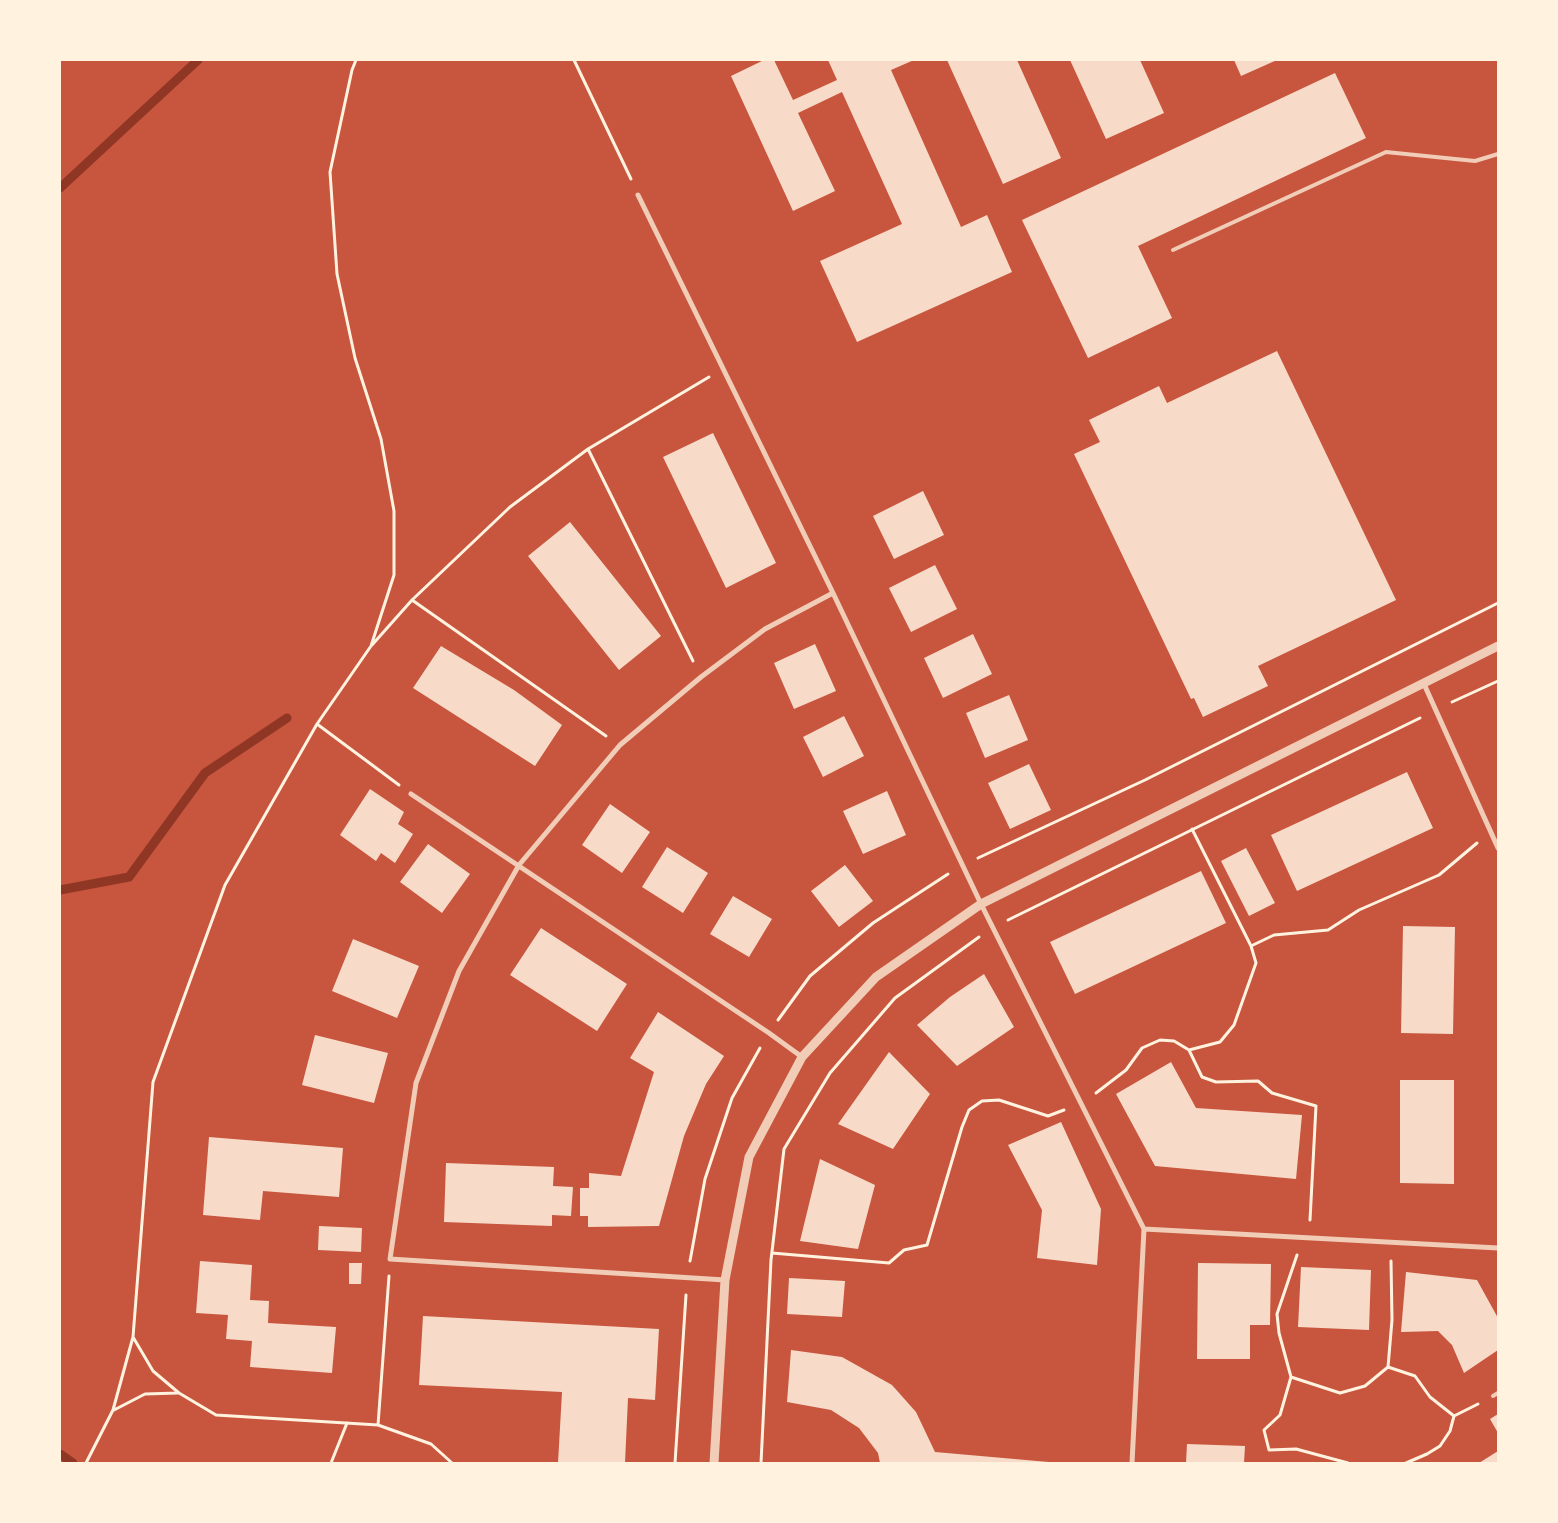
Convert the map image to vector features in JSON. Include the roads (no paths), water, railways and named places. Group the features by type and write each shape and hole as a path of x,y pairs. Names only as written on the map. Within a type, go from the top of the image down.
{"street":[{"path":"638,195 833,593 981,904 1144,1229 1132,1463"},
{"path":"725,1280 390,1260 416,1082 459,971 519,865 620,745 701,677 765,629 833,593"},
{"path":"714,1463 725,1280 749,1157 802,1057 876,977 981,904 1498,646"},
{"path":"1424,684 1498,848"},
{"path":"411,794 802,1057"},
{"path":"1144,1229 1498,1248"}],"lane":[{"path":"1173,250 1386,152 1475,161 1498,154"},
{"path":"1493,1396 1498,1393"}],"waterway":[{"path":"60,188 198,60"},
{"path":"60,890 129,877 205,773 287,718"},
{"path":"60,1454 73,1463"}]}
